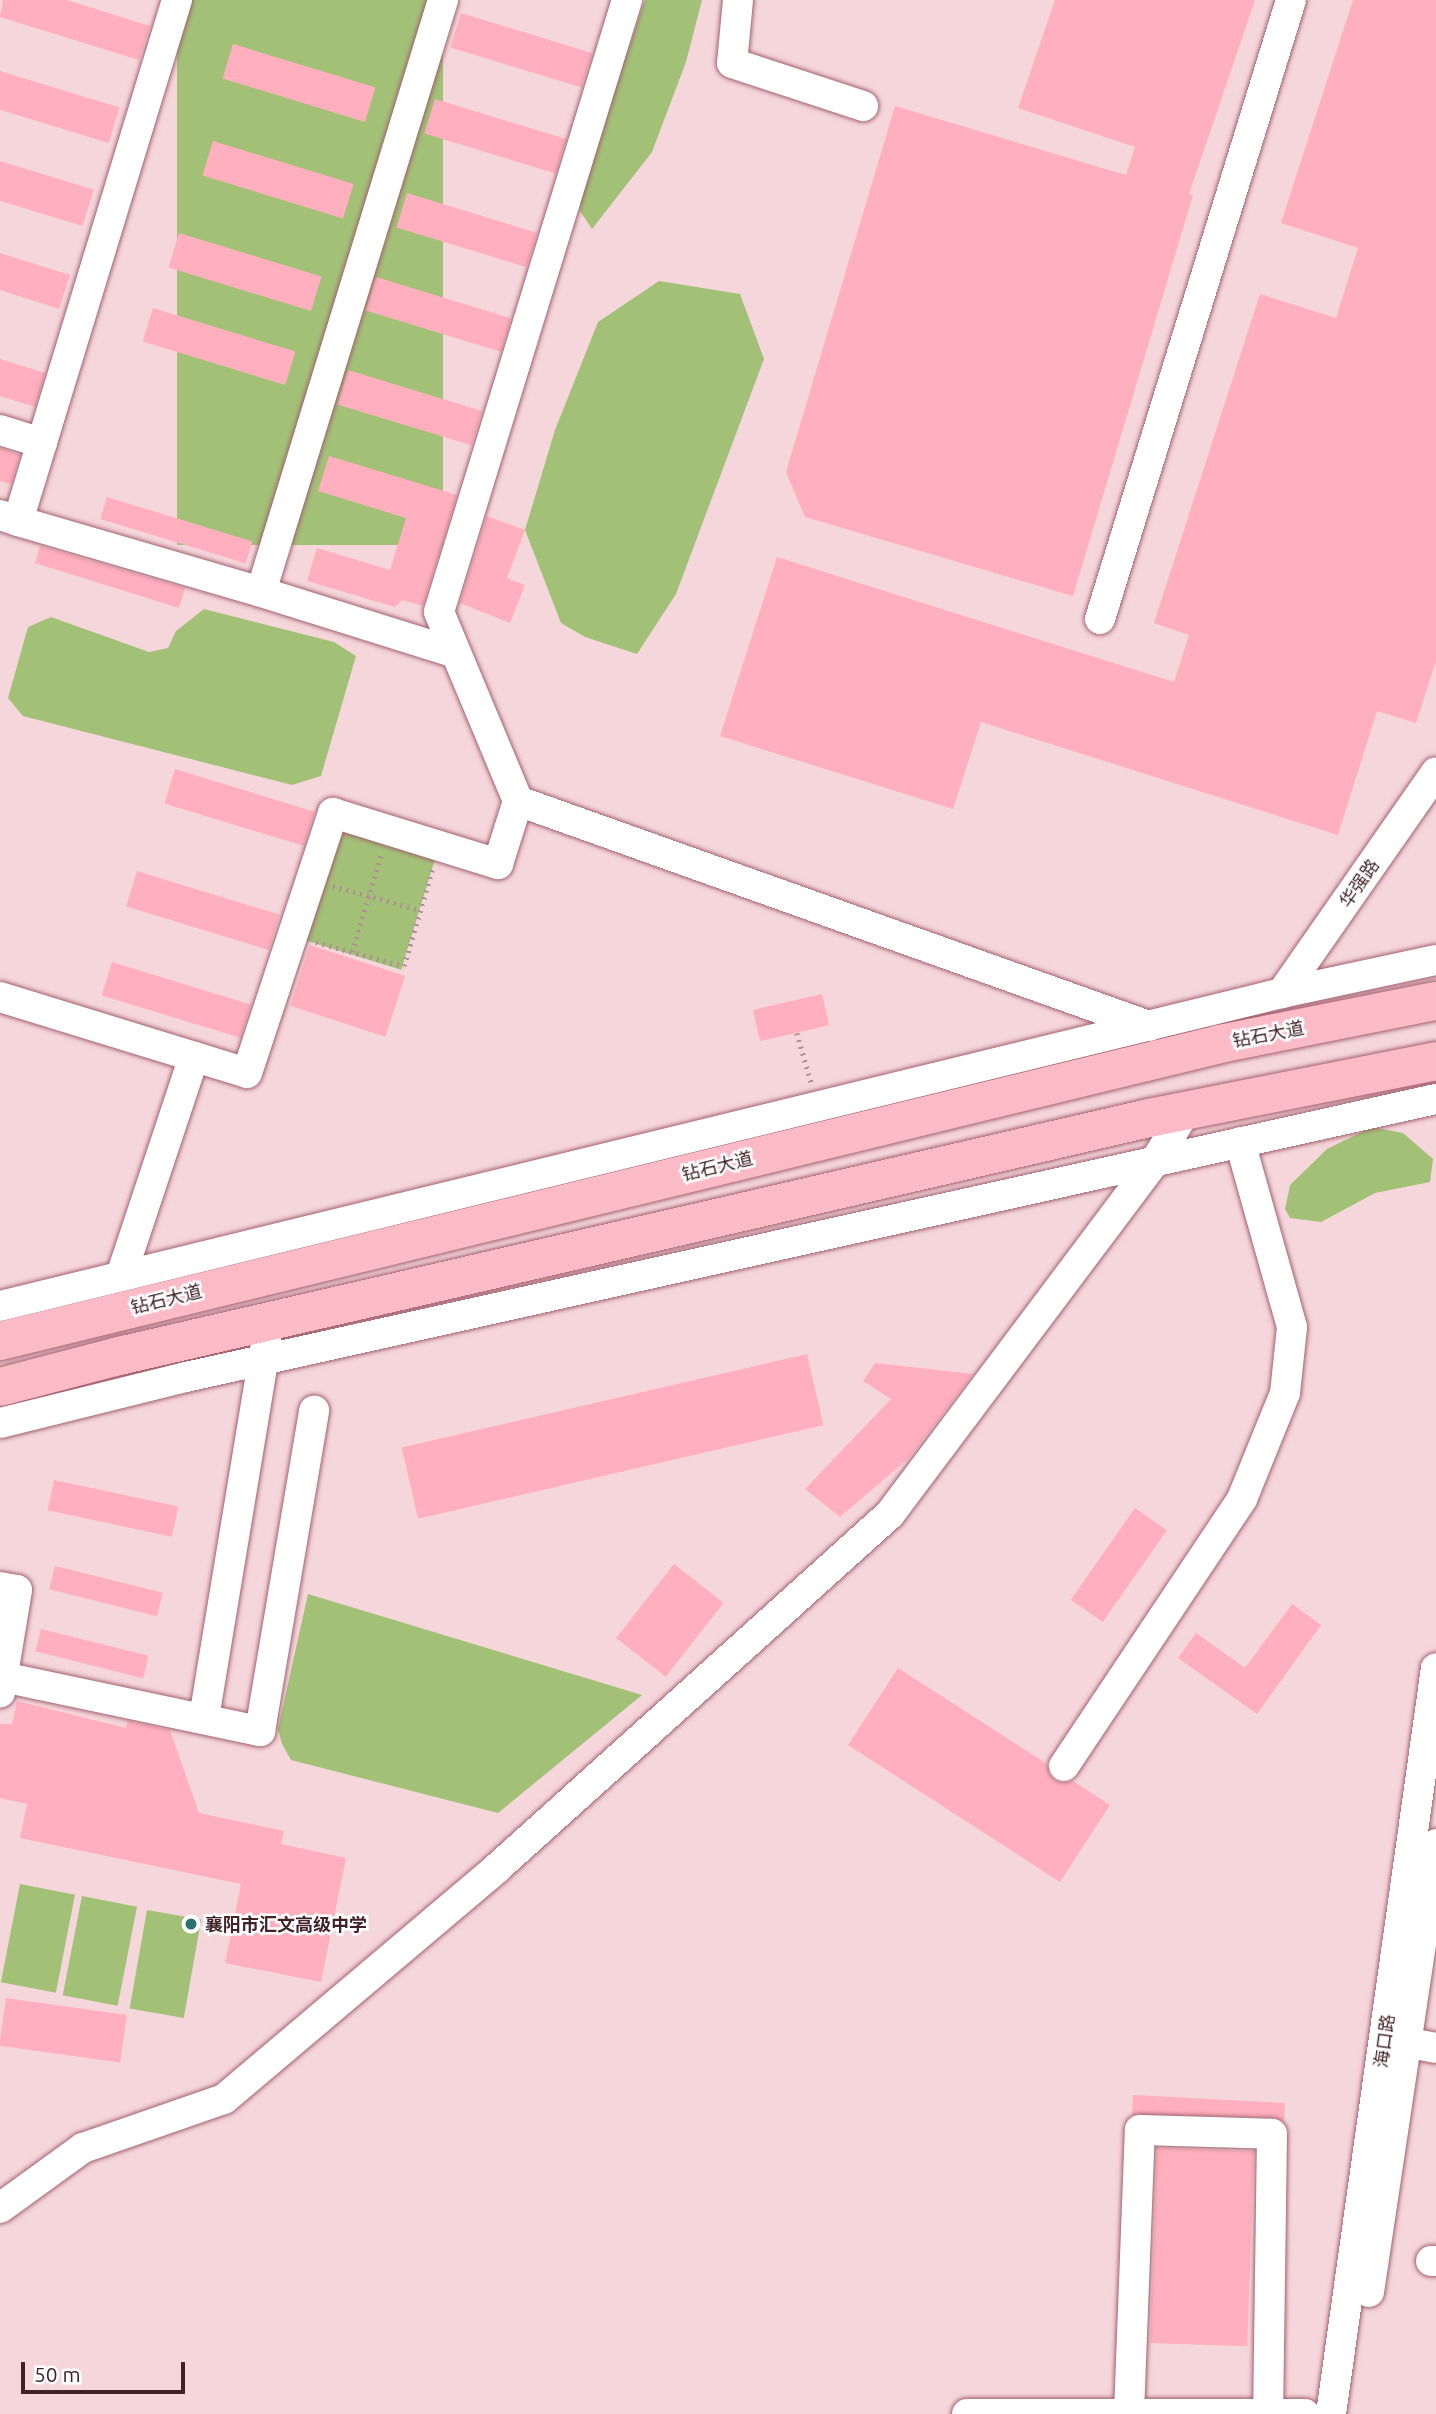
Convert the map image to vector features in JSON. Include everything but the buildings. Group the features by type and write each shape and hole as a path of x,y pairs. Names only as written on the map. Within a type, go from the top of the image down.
{"highway":[{"name":"钻石大道","path":"0,1341 1179,1054 1436,1002"},
{"path":"0,1387 271,1321 1186,1110 1436,1060"}],"street":[{"path":"261,592 443,0"},
{"path":"0,997 247,1073 333,813 498,864 518,801 439,612 626,0"},
{"path":"738,0 732,63 863,106"},
{"path":"1100,619 1291,0"},
{"path":"167,3 42,443 9,518 456,653"},
{"path":"0,430 42,443"},
{"name":"华强路","path":"1282,993 1436,772"},
{"path":"518,801 1149,1026"},
{"path":"0,1306 1282,993 1436,960"},
{"path":"1282,993 1290,1030"},
{"path":"121,1276 194,1056"},
{"path":"0,1423 262,1360 1436,1099"},
{"path":"0,2208 83,2148 224,2099 497,1868 890,1514 1156,1160 1186,1110"},
{"path":"1064,1766 1242,1499 1285,1392 1292,1327 1240,1142"},
{"path":"204,1718 262,1360 271,1321"},
{"path":"0,1587 17,1590 2,1685 204,1718 260,1731 314,1411"},
{"name":"海口路","path":"1351,2414 1436,1668"},
{"name":"海口路","path":"1331,2414 1395,2040 1436,1843"},
{"path":"1395,2040 1436,2048"},
{"path":"1129,2413 1140,2130 1272,2134 1268,2412"},
{"path":"967,2414 1305,2414"}],"path":[{"path":"352,952 388,830"},
{"path":"292,936 404,966 439,846"},
{"path":"311,879 420,910"},
{"path":"797,1033 819,1106"}],"green space":[{"path":"177,0 443,0 443,545 177,545"},
{"path":"645,0 702,0 686,62 652,152 592,229 580,211 582,185"},
{"path":"659,281 740,294 764,359 676,594 637,654 585,637 561,623 525,530 555,430 598,322"},
{"path":"204,609 334,642 356,656 321,776 292,785 23,716 8,698 28,627 51,617 149,652 168,648 176,631"},
{"path":"333,813 439,845 401,970 295,937"},
{"path":"1372,1127 1403,1133 1433,1159 1430,1182 1375,1193 1321,1222 1290,1218 1285,1209 1290,1185 1327,1149"},
{"path":"308,1594 642,1695 498,1813 291,1760 282,1744 278,1729"},
{"path":"20,1884 75,1895 56,1993 1,1982"},
{"path":"82,1896 137,1907 118,2006 63,1995"},
{"path":"147,1910 201,1920 184,2018 130,2008"}],"place":[{"name":"襄阳市汇文高级中学","path":"191,1924"}]}
